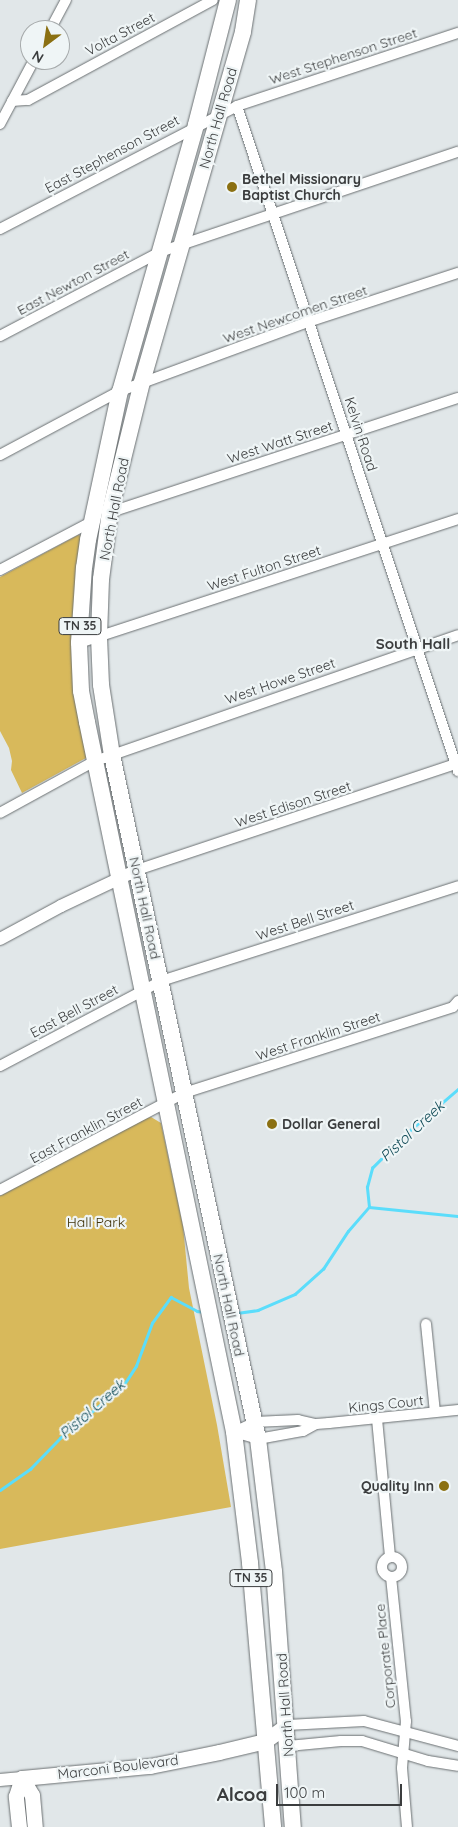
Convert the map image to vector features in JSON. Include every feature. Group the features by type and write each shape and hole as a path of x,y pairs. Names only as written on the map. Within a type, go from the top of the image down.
{"main road":[{"name":"North Hall Road","path":"228,0 196,125 120,391 91,522 84,567 79,643 81,691 234,1432 250,1564 273,1827"},
{"name":"North Hall Road","path":"248,0 243,32 221,114 180,245 142,382 110,511 101,579 99,637 101,685 112,755 258,1439 274,1570 287,1725 293,1827"},
{"name":"Marconi Boulevard","path":"22,1778 150,1766 265,1741 287,1725"},
{"name":"Marconi Boulevard","path":"265,1741 288,1746"},
{"path":"265,1741 274,1753 282,1827"},
{"path":"19,1827 16,1796 22,1778"},
{"path":"22,1778 32,1794 35,1827"}],"street":[{"path":"55,20 66,0"},
{"name":"Volta Street","path":"12,100 28,100 212,0"},
{"name":"West Stephenson Street","path":"237,106 458,33"},
{"path":"0,124 28,70"},
{"name":"East Stephenson Street","path":"0,229 196,125 237,106"},
{"name":"Kelvin Road","path":"237,106 457,766"},
{"name":"East Newton Street","path":"0,336 160,252 458,152"},
{"name":"West Newcomen Street","path":"0,455 120,391 142,382 308,322 458,273"},
{"name":"West Watt Street","path":"0,570 110,511 458,398"},
{"name":"West Fulton Street","path":"79,643 458,519"},
{"name":"West Howe Street","path":"0,813 95,761 417,647 458,635"},
{"name":"West Edison Street","path":"137,870 457,766"},
{"path":"0,939 119,877 137,870"},
{"name":"West Bell Street","path":"161,981 458,886"},
{"name":"East Bell Street","path":"0,1066 161,981"},
{"name":"West Franklin Street","path":"184,1093 453,1007 458,1001"},
{"name":"East Franklin Street","path":"0,1190 184,1093"},
{"path":"426,1324 435,1412"},
{"name":"Kings Court","path":"234,1432 255,1422 298,1420 316,1424 458,1410"},
{"name":"Corporate Place","path":"377,1419 390,1557"},
{"name":"Kings Court","path":"234,1432 258,1439 303,1431 316,1424"},
{"name":"Corporate Place","path":"390,1557 399,1560 402,1566 400,1573 392,1577 385,1575 382,1569 384,1560 390,1557"},
{"name":"Corporate Place","path":"392,1577 406,1732 402,1789 407,1827"},
{"path":"287,1725 364,1721 458,1746"},
{"path":"288,1746 362,1741 428,1761 458,1766"},
{"name":"Marconi Boulevard","path":"0,1780 22,1778"}],"green space":[{"path":"78,535 82,536 86,758 22,793 11,770 12,761 9,748 0,731 0,577"},
{"name":"Hall Park","path":"151,1117 161,1123 183,1226 189,1288 217,1425 231,1507 0,1549 0,1196"}],"waterway":[{"name":"Pistol Creek","path":"237,1313 258,1310 295,1294 323,1269 348,1231 369,1207 367,1187 372,1168 408,1132 458,1089"},
{"path":"369,1207 458,1216"},
{"name":"Pistol Creek","path":"0,1490 30,1469 60,1438 123,1386 136,1366 152,1323 171,1297 197,1311 204,1312"}],"place":[{"name":"Bethel Missionary Baptist Church","path":"232,187"},
{"name":"Dollar General","path":"272,1124"},
{"name":"Quality Inn","path":"444,1486"}],"district":[{"name":"South Hall","path":"413,644"},
{"name":"Alcoa","path":"242,1795"}]}
